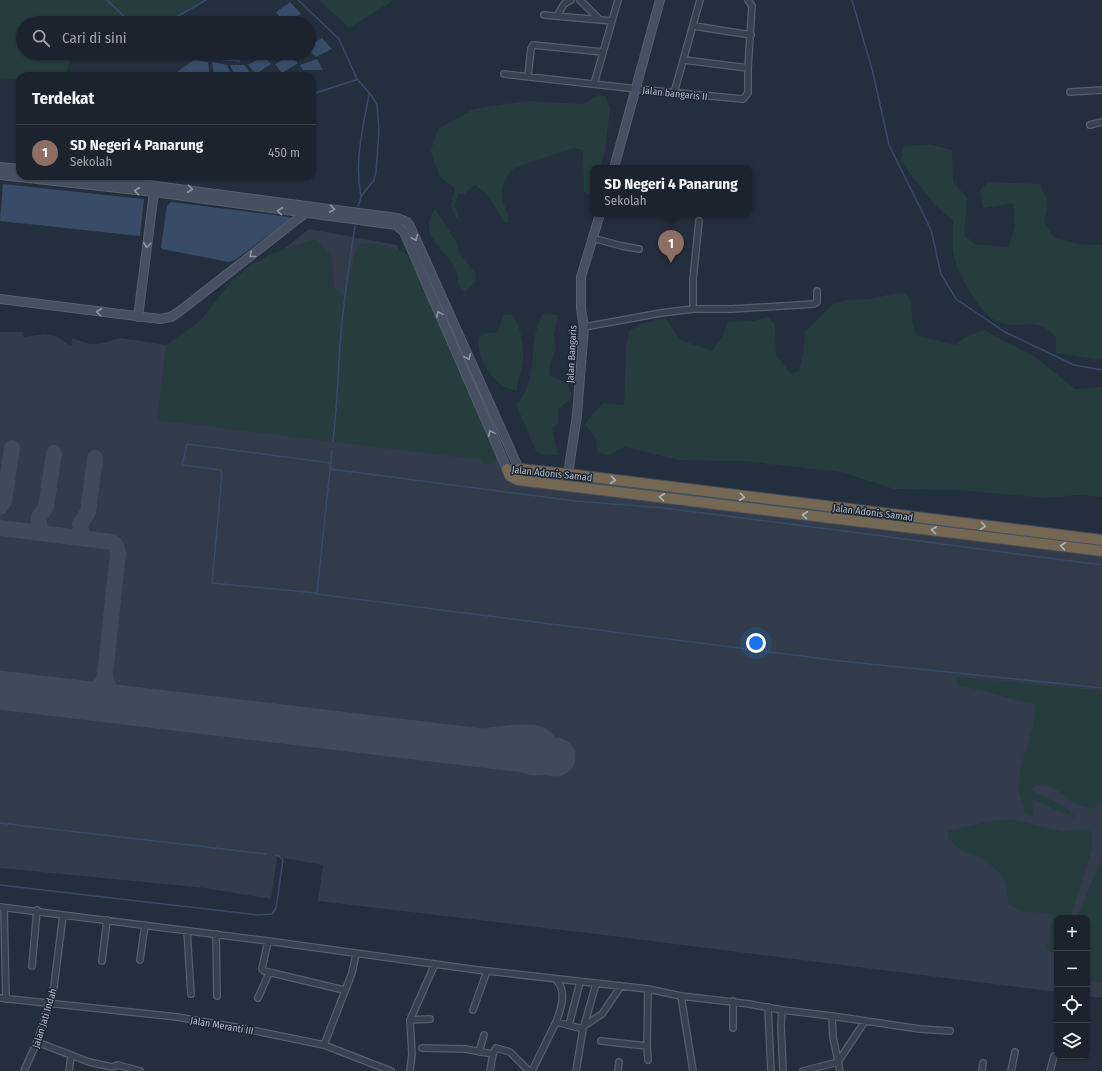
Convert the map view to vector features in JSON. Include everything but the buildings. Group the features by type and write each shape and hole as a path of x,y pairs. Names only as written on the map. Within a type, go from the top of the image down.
{"highway":[{"name":"Jalan Adonis Samad","path":"507,469 510,476 518,480 686,495 1102,540"},
{"name":"Jalan Adonis Samad","path":"519,469 568,474 686,495 1102,551"}],"main road":[{"path":"615,165 660,0"},
{"path":"0,167 16,169"},
{"path":"0,175 16,177"},
{"path":"45,180 154,192 304,214 347,215"},
{"path":"112,180 306,205 396,226 404,232 507,469"},
{"path":"138,317 154,192"},
{"path":"0,299 138,317 160,319 171,317 304,214 306,205"},
{"path":"358,217 397,218 407,222 410,226 519,469"},
{"name":"Jalan Bangaris","path":"568,474 577,415 584,327 581,309 580,281 599,217"},
{"name":"Jalan Adonis Samad","path":"507,469 519,469"}],"street":[{"path":"557,16 564,4 571,0"},
{"path":"580,0 600,20"},
{"path":"594,84 618,0"},
{"path":"674,93 694,26 700,0"},
{"name":"Jalan bangaris II","path":"504,74 674,93 743,99 748,93 748,68 751,34 752,6 748,0"},
{"path":"544,15 612,21"},
{"path":"694,26 751,34"},
{"path":"528,76 531,49 533,46 603,52"},
{"path":"684,60 748,68"},
{"path":"1070,92 1102,90"},
{"path":"1090,124 1102,122"},
{"path":"693,309 693,280 699,221"},
{"path":"592,238 639,249"},
{"path":"584,327 660,313 693,309 732,309 814,304 817,302 817,291"},
{"path":"3,998 2,907 37,910 63,915 268,940 356,954 487,971 648,989 681,996 733,1001 782,1010 920,1029 950,1031"},
{"path":"32,966 37,910"},
{"name":"Jalan Jati Indah","path":"24,1071 38,1042 53,994 63,915"},
{"path":"102,960 107,920"},
{"path":"140,960 145,925"},
{"path":"187,931 191,994"},
{"path":"216,934 217,996"},
{"path":"268,940 262,969 269,973 344,990"},
{"path":"324,1045 344,990 352,973 356,954"},
{"path":"410,1071 412,1054 410,1020 435,964"},
{"path":"473,1010 487,971"},
{"path":"258,998 269,973"},
{"path":"532,1071 556,1022 561,1008 562,989 555,979"},
{"path":"569,1025 580,982"},
{"path":"576,1071 584,1028 596,984"},
{"path":"556,1022 584,1028 602,1014 621,986"},
{"path":"648,989 648,1060"},
{"path":"681,996 693,1071"},
{"name":"Jalan Meranti III","path":"3,998 177,1017 324,1045 391,1071"},
{"path":"733,1001 733,1028"},
{"path":"768,1007 771,1071"},
{"path":"782,1010 781,1026 783,1071"},
{"path":"832,1016 840,1071"},
{"path":"410,1020 430,1019"},
{"path":"803,1071 838,1062 865,1021"},
{"path":"479,1052 484,1035"},
{"path":"601,1041 648,1046"},
{"path":"38,1042 71,1056 111,1069 118,1065 140,1071"},
{"path":"422,1048 465,1049 493,1054"},
{"path":"490,1071 493,1054 496,1048 510,1052 529,1071"},
{"path":"1010,1071 1015,1052"},
{"path":"69,1071 71,1056"},
{"path":"1050,1071 1054,1056"},
{"path":"618,1071 619,1062"},
{"path":"982,1071 983,1063"}],"shaded area":[{"path":"309,229 397,245 414,282 422,283 512,483 1102,554 1102,998 1090,996 1090,915 1054,915 1054,992 596,934 318,901 323,865 277,857 271,899 205,888 0,868 0,332 23,332 24,337 44,334 56,336 71,346 72,338 89,344 99,344 121,338 166,345 200,321 243,282"}],"green space":[{"path":"0,0 205,0 179,16 16,16 16,60 69,60 67,72 16,72 16,80 0,78"},
{"path":"319,0 394,0 349,28"},
{"path":"599,95 605,96 610,108 605,152 601,165 590,165 590,193 587,195 584,190 583,150 573,148 514,168 511,171 504,182 502,189 503,201 508,215 508,222 505,223 485,192 475,185 464,194 458,194 455,206 460,220 456,218 451,205 455,188 440,177 431,150 438,129 474,109 527,101 583,104"},
{"path":"928,144 952,150 953,182 967,198 964,235 975,244 1009,247 1015,226 1013,203 983,208 980,190 988,182 1040,184 1048,202 1044,222 1054,237 1077,244 1102,245 1102,360 1056,353 1056,337 1044,327 1031,324 1013,325 1002,323 996,321 982,309 969,291 955,261 953,252 953,221 935,205 901,162 903,147"},
{"path":"434,210 436,210 455,240 460,253 475,273 476,281 465,292 460,289 457,273 452,263 431,235 429,228 430,219"},
{"path":"315,239 333,258 334,288 341,294 346,294 356,251 359,245 364,243 378,244 402,251 406,254 416,270 427,302 447,338 496,453 496,462 492,464 483,463 483,460 157,420 166,345 200,321 231,282 251,265 271,254"},
{"path":"906,293 911,304 913,324 918,336 956,345 965,337 984,330 1035,357 1075,389 1102,387 1102,497 1077,495 1046,498 959,490 894,489 841,472 743,461 678,460 625,447 608,455 597,452 596,439 585,425 593,413 604,403 624,405 626,348 629,331 641,324 665,318 680,340 712,351 722,337 728,322 753,321 768,317 775,324 776,355 791,374 799,371 803,355 805,332 833,304 846,300 870,299"},
{"path":"0,294 116,309 115,312 0,297"},
{"path":"511,314 518,325 523,349 522,365 517,390 509,389 494,379 483,363 479,345 479,337 486,333 497,332 504,315"},
{"path":"543,314 558,315 554,335 556,349 549,367 550,376 566,382 572,394 569,401 558,409 558,424 552,428 558,455 542,454 536,451 516,404 524,394 528,384 531,372 535,336"},
{"path":"958,677 1102,691 1102,796 1100,804 1094,809 1077,804 1053,788 1041,784 1036,785 1031,790 1062,806 1075,818 1032,799 1033,817 1025,813 1018,787 1021,766 1034,725 1035,704 968,687 958,686 956,679"},
{"path":"1011,819 1064,832 1083,829 1092,832 1092,849 1071,915 1054,915 1054,951 1050,952 1047,946 1054,914 1022,911 1009,905 1006,884 1001,874 984,859 961,850 948,838 948,831 991,821"},
{"path":"1102,857 1102,982 1090,981 1090,915 1078,915"}],"water":[{"path":"290,2 301,14 297,16 279,16 276,12"},
{"path":"322,38 332,49 316,57 316,42"},
{"path":"194,60 208,62 209,72 177,72"},
{"path":"220,60 239,60 241,62"},
{"path":"256,60 267,60 271,64 259,72 254,72 248,65"},
{"path":"282,60 294,60 298,63 284,72 281,72 275,64"},
{"path":"316,60 323,70 303,70 300,65"},
{"path":"212,62 227,65 230,72 213,72"},
{"path":"230,65 244,65 250,72 233,72"},
{"path":"3,184 144,199 140,236 0,221"},
{"path":"171,202 289,217 290,219 235,260 229,262 162,249 161,247 167,206"}],"waterway":[{"path":"107,0 124,16"},
{"path":"178,16 206,0"},
{"path":"298,0 315,16"},
{"path":"852,0 873,73 889,145 931,230 941,274 956,299 1005,332 1074,365 1102,370"},
{"path":"316,17 339,39 357,79 372,96 377,105 379,130 376,172 374,180 362,195 358,206"},
{"path":"316,93 356,80"},
{"path":"361,197 358,171 360,145 369,94"},
{"path":"333,441 343,314 355,226"},
{"path":"316,593 212,583 222,475 221,470 182,465 187,444 331,463"},
{"path":"332,450 317,594 841,661 1102,688"},
{"path":"330,469 576,501 664,508 1102,565"},
{"path":"0,823 266,854"},
{"path":"0,885 258,915 272,914 276,908 283,860 279,856 275,855"}],"taxiway":[{"path":"0,507 4,501 12,448"},
{"path":"40,533 39,517 46,507 54,453"},
{"path":"82,538 80,524 88,512 95,458"},
{"path":"0,528 112,542 116,546 118,553 105,675 108,686 113,694 120,700 130,705"},
{"path":"70,698 89,697 103,682 105,675"},
{"path":"445,743 520,732 539,734 544,737 549,743 551,751 548,761 543,766 535,768 525,765 518,752"}],"runway":[{"path":"0,690 556,757"}],"place":[{"name":"SD Negeri 4 Panarung","path":"671,263"}]}
